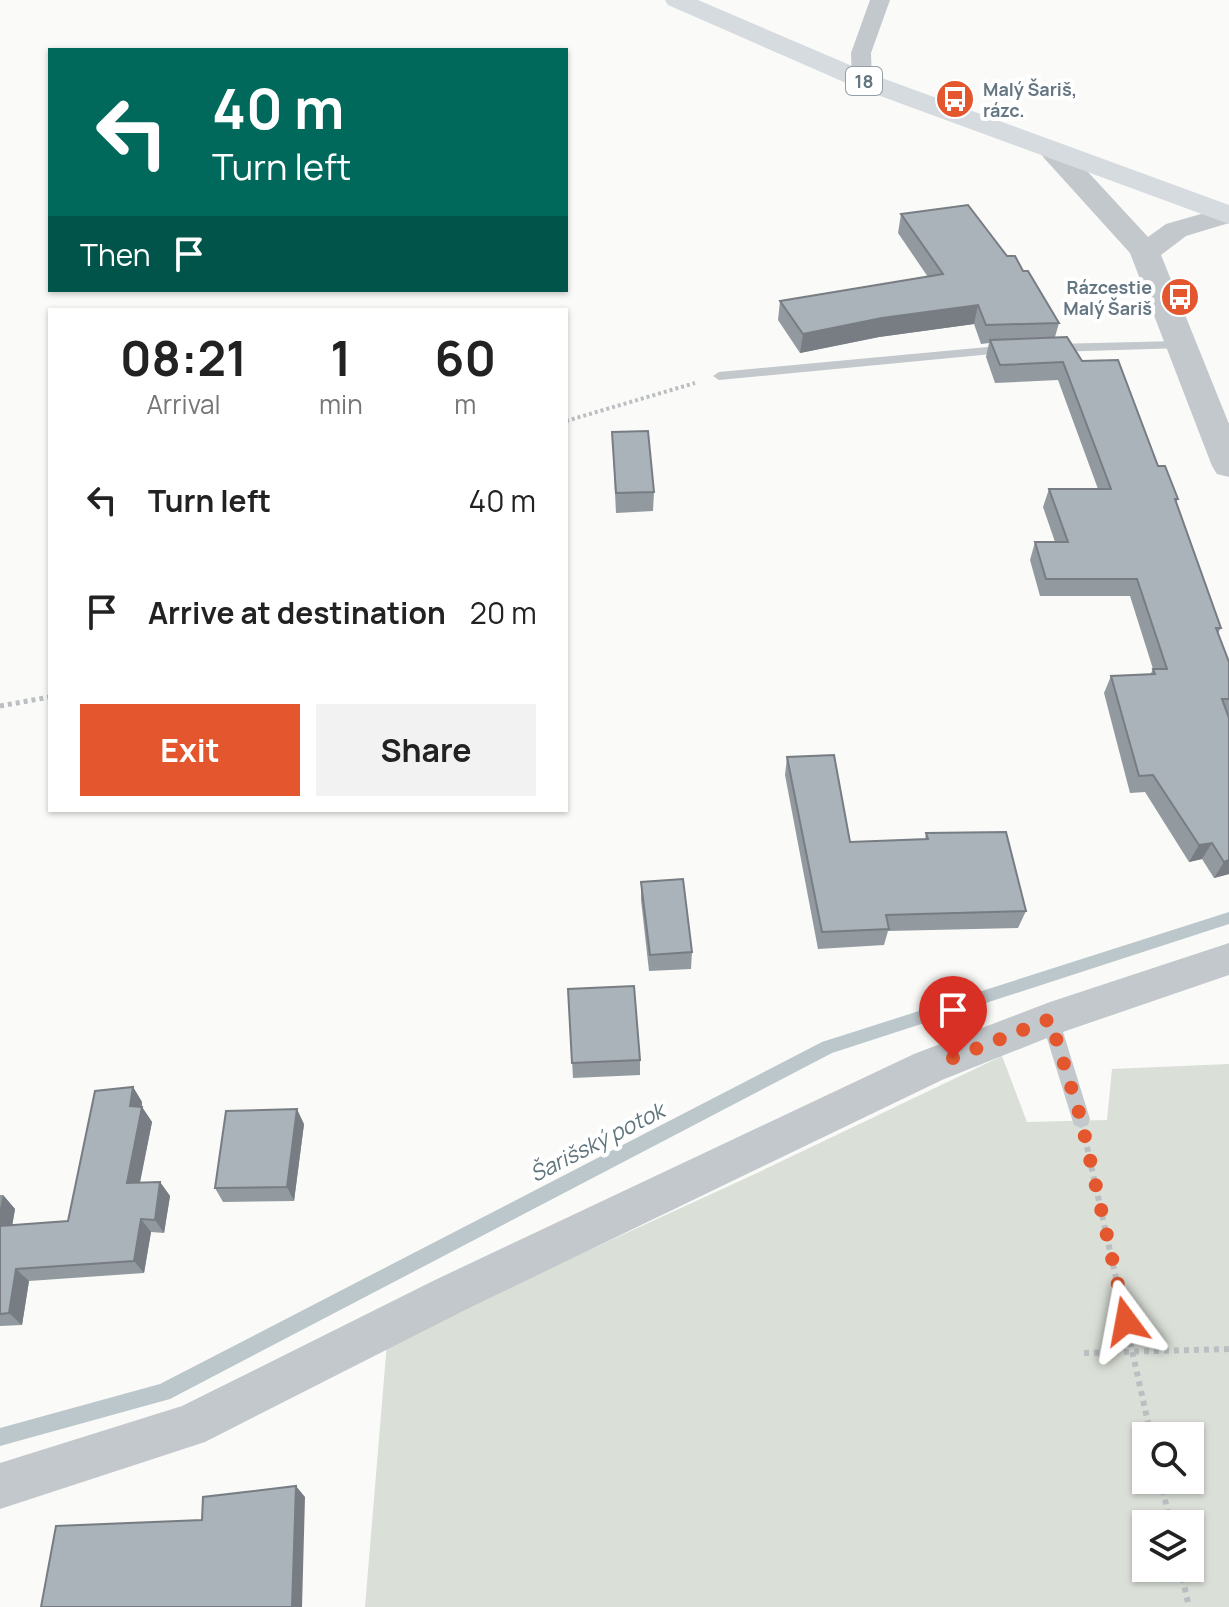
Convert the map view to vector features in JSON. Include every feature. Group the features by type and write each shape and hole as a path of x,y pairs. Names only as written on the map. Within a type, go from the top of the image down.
{"main road":[{"name":"18","path":"677,0 862,80 1228,215"}],"street":[{"path":"862,80 861,53 880,0"},
{"path":"1054,152 1130,232 1145,253 1229,466"},
{"path":"1145,253 1176,230 1228,215"},
{"path":"0,1486 189,1426 464,1288 928,1067 1050,1019 1229,959"}],"lane":[{"path":"1044,349 1179,345"},
{"path":"719,376 969,351 1029,349"},
{"path":"1050,1019 1081,1119"}],"path":[{"path":"568,420 719,376"},
{"path":"0,706 48,697"},
{"path":"1081,1119 1148,1422"},
{"path":"1084,1353 1229,1349"},
{"path":"1183,1582 1189,1607"}],"shaded area":[{"path":"1002,1056 1027,1122 1107,1120 1112,1069 1229,1064 1229,1607 365,1607 387,1343 757,1173"}],"building":[{"path":"968,205 1007,256 1015,256 1023,271 1028,271 1059,323 986,325 978,305 882,318 803,334 780,301 943,274 901,214"},
{"path":"1067,337 1082,361 1118,360 1158,466 1165,466 1178,499 1175,499 1221,628 1216,628 1229,662 1229,699 1222,699 1229,718 1229,860 1224,862 1212,843 1199,845 1153,775 1139,776 1111,676 1155,674 1153,669 1167,669 1137,579 1046,579 1035,542 1068,542 1049,489 1111,489 1063,362 1000,365 990,340"},
{"path":"648,431 654,492 616,493 612,432"},
{"path":"834,755 850,842 928,839 926,833 1006,832 1026,911 886,915 889,929 822,932 787,757"},
{"path":"683,879 692,952 650,955 641,882"},
{"path":"634,986 640,1060 572,1063 568,989"},
{"path":"133,1087 130,1106 142,1107 127,1183 160,1182 155,1220 141,1219 134,1261 16,1269 9,1313 0,1314 0,1226 68,1221 95,1091"},
{"path":"297,1109 287,1187 215,1188 226,1111"},
{"path":"296,1486 292,1607 41,1607 56,1526 202,1520 203,1497"}],"waterway":[{"name":"Šarišský potok","path":"0,1437 163,1392 828,1047 1229,918"}],"place":[{"name":"Malý Šariš, rázc.","path":"955,99"},
{"name":"Rázcestie Malý Šariš","path":"1180,297"}],"route":[{"path":"953,1058 1050,1019 1081,1119 1126,1321"}]}
